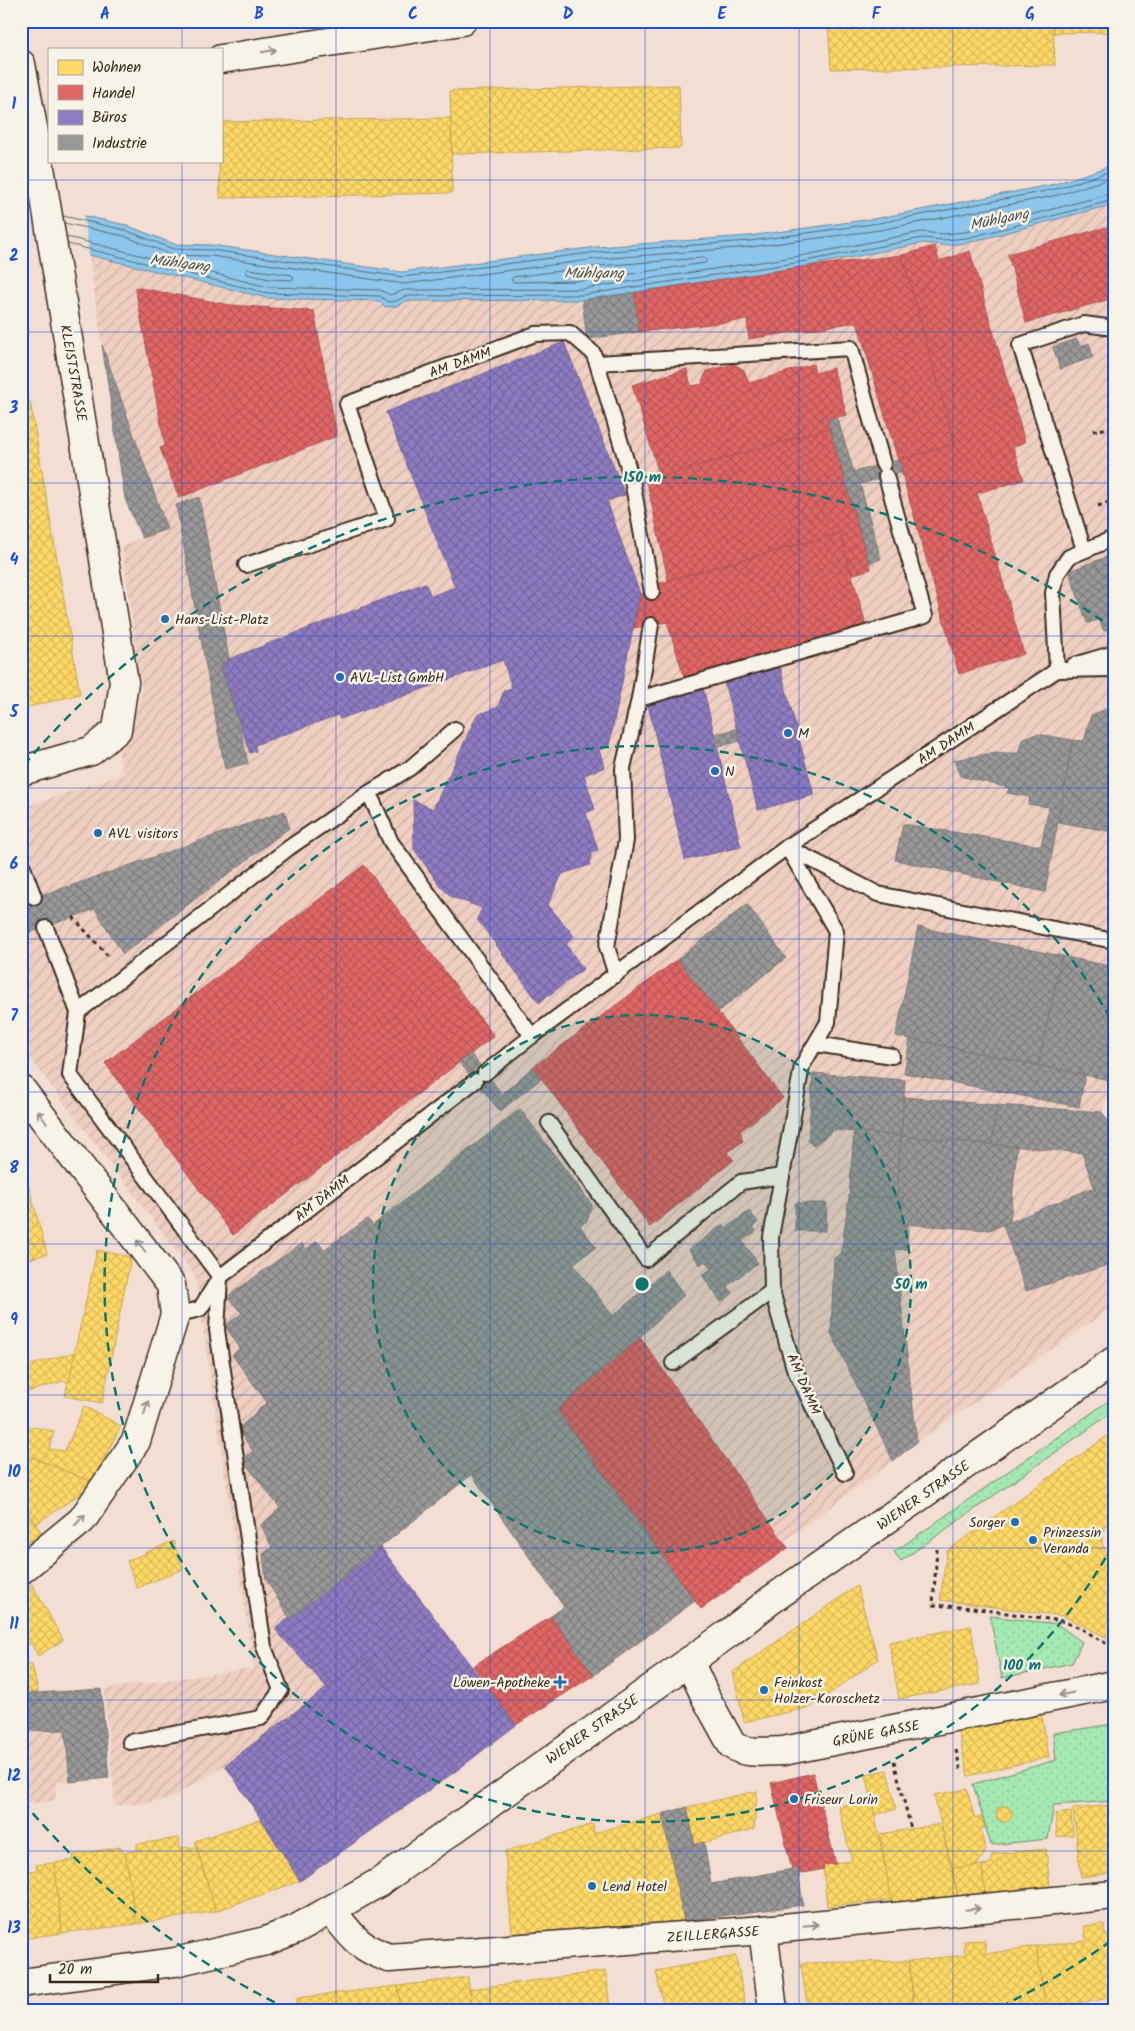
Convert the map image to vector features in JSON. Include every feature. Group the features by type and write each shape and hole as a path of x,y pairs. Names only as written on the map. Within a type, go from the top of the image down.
{"street":[{"path":"222,59 462,21"},
{"name":"KLEISTSTRASSE","path":"21,64 38,98 45,199 124,682 116,730 91,751 21,771"},
{"path":"21,1089 171,1285 175,1315 136,1440 82,1520 21,1570"},
{"name":"WIENER STRASSE","path":"21,1983 175,1962 266,1941 296,1929 331,1910 380,1882 729,1633 771,1600 1114,1361"},
{"name":"GRÜNE GASSE","path":"689,1660 706,1698 732,1745 746,1752 783,1751 1114,1684"},
{"name":"ZEILLERGASSE","path":"331,1910 355,1940 368,1950 389,1958 763,1930 1114,1895"},
{"path":"763,1930 773,2010"}],"lane":[{"path":"1084,550 1020,345 1084,324 1114,328"},
{"name":"AM DAMM","path":"246,565 387,519 346,404 535,334 570,333 593,353 597,363 632,480 652,592"},
{"path":"597,363 851,348 925,616 639,699"},
{"path":"1114,538 1070,557 1057,574 1053,593 1057,670 1114,669"},
{"path":"616,975 606,947 626,840 623,768 639,699 651,625"},
{"name":"AM DAMM","path":"175,1315 200,1308 220,1277 532,1036 787,847 1057,670 1114,653"},
{"path":"78,1012 290,847 368,793 410,768 455,728"},
{"path":"368,793 391,842 532,1036"},
{"path":"787,847 878,894 1114,941"},
{"name":"AM DAMM","path":"787,847 836,931 828,1022 802,1066 771,1237 772,1291 794,1368 845,1474"},
{"path":"21,862 34,897"},
{"path":"46,928 78,1012 70,1075 220,1277 217,1330 264,1647 281,1690 261,1718 130,1742"},
{"path":"816,1044 892,1056"},
{"path":"549,1123 646,1259 741,1182 782,1176"},
{"path":"673,1363 772,1291"}],"path":[{"path":"1093,431 1114,426"},
{"path":"73,917 106,953 120,978"},
{"path":"937,1549 933,1605 972,1608 1062,1621 1080,1628 1112,1647"},
{"path":"892,1753 911,1829"}],"shaded area":[{"path":"1114,204 1114,1082 1102,1112 1114,1130 1114,1306 917,1442 895,1251 841,1254 834,1258 831,1333 893,1461 784,1541 788,1548 701,1609 694,1601 594,1675 551,1616 564,1607 472,1475 380,1546 516,1725 300,1881 225,1765 168,1800 115,1806 104,1689 254,1668 196,1281 191,1270 21,1046 21,808 123,774 119,753 142,693 122,546 142,538 125,499 89,255 267,298 380,301 385,307 397,306 406,301 582,300 923,243 943,245"},
{"path":"65,1730 70,1782 57,1781 55,1800 21,1805 21,1731"}],"green space":[{"path":"1114,1397 1114,1411 901,1561 894,1552"},
{"path":"990,1616 1057,1624 1082,1642 1072,1663 1002,1678"},
{"path":"1114,1724 1114,1801 1054,1805 1048,1839 991,1845 973,1784 1056,1760 1053,1733"}],"water":[{"name":"Mühlgang","path":"1114,165 1114,204 967,243 943,245 923,243 802,267 582,300 406,301 397,306 385,307 380,301 267,298 89,255 21,236 21,202 126,225 174,244 211,245 402,272 597,247 749,236 879,218 1055,184"}],"pier":[{"path":"21,199 84,213 89,255 86,257 21,238"}],"building: Wohnen":[{"path":"828,21 1053,21 1055,65 831,69"},
{"path":"1053,21 1114,21 1114,32 1054,33"},
{"path":"679,85 681,148 452,154 450,91"},
{"path":"451,118 452,193 220,198 219,162 222,162 222,122"},
{"path":"30,401 80,694 21,709 21,402"},
{"path":"21,1157 47,1254 21,1261"},
{"path":"97,1250 131,1257 102,1403 65,1396"},
{"path":"75,1352 69,1382 63,1381 21,1394 21,1368"},
{"path":"21,1399 27,1422 21,1423"},
{"path":"84,1406 121,1426 92,1482 24,1454 27,1426 54,1431 49,1449 65,1451"},
{"name":"Prinzessin Veranda","path":"1114,1431 1114,1516 1104,1528 1102,1544 1106,1552 1114,1557 1114,1641 1063,1616 940,1600 947,1551"},
{"path":"24,1454 92,1482 80,1494 36,1524 21,1504 21,1473"},
{"path":"21,1504 42,1533 21,1553"},
{"path":"173,1541 183,1569 137,1588 127,1561"},
{"path":"32,1584 63,1640 38,1656 31,1643 21,1648 21,1590"},
{"path":"857,1586 878,1659 811,1707 744,1722 733,1672"},
{"path":"971,1626 980,1684 899,1699 889,1642"},
{"path":"32,1664 38,1692 21,1694 21,1666"},
{"path":"1041,1711 1049,1757 968,1776 958,1731"},
{"path":"887,1770 896,1809 875,1815 866,1774"},
{"path":"967,1789 975,1819 982,1816 985,1828 980,1829 986,1851 976,1866 952,1868 934,1795"},
{"path":"757,1791 754,1829 695,1845 687,1807"},
{"path":"872,1801 892,1900 827,1906 823,1865 852,1861 838,1806"},
{"path":"1114,1805 1114,1873 1081,1877 1073,1809"},
{"path":"1004,1806 1012,1814 1004,1822 996,1814"},
{"path":"1071,1812 1073,1835 1057,1837 1055,1814"},
{"name":"Lend Hotel","path":"662,1814 684,1921 512,1934 505,1851 593,1824 594,1833"},
{"path":"261,1819 300,1881 216,1911 195,1841"},
{"path":"941,1824 958,1897 892,1905 880,1834"},
{"path":"179,1838 180,1848 196,1847 216,1911 136,1924 125,1852 137,1851 137,1844"},
{"path":"121,1847 123,1852 125,1852 136,1924 62,1933 54,1863 74,1860 73,1855"},
{"path":"1046,1849 1050,1887 985,1894 982,1865 992,1863 992,1854"},
{"path":"54,1863 62,1933 21,1939 21,1872 37,1870 36,1865"},
{"path":"982,1865 985,1894 958,1897 952,1868"},
{"path":"1104,1924 1105,1935 1114,1934 1114,1998 1046,2007 1036,1946 1086,1941 1084,1926"},
{"path":"985,1940 986,1954 1036,1946 1046,2007 1019,2010 915,2010 909,1961 965,1955 964,1941"},
{"path":"736,1956 746,2010 664,2010 656,1971"},
{"path":"909,1961 913,2002 902,2003 903,2010 808,2010 801,1963"},
{"path":"606,1971 610,2010 472,2010 470,1989"},
{"path":"468,1977 472,2010 401,2010 398,1986"},
{"path":"398,1986 401,2010 298,2010 297,1998"}],"building: Handel":[{"path":"1114,225 1114,298 1026,323 1008,254"},
{"path":"935,246 939,261 970,251 1025,442 1013,447 1024,480 977,493 1024,654 959,674 898,460 955,444 902,255"},
{"path":"902,255 955,444 898,460 857,322 749,339 747,320 639,332 634,293 802,267"},
{"path":"135,287 231,305 314,311 337,436 179,498 160,448 165,446"},
{"path":"734,364 744,370 749,383 813,364 815,373 833,368 847,415 828,419 830,428 660,477 632,385 687,369 691,386 703,384 702,381 707,371"},
{"path":"830,428 871,569 851,575 840,533 668,580 645,480 658,469 660,477"},
{"path":"840,533 867,628 685,680 667,622 633,628 640,594 658,591 656,584"},
{"path":"364,865 494,1036 233,1235 105,1063"},
{"path":"678,959 783,1098 740,1131 743,1141 727,1153 734,1160 650,1227 533,1067"},
{"path":"640,1337 788,1548 701,1609 557,1410"},
{"path":"551,1616 594,1675 516,1725 473,1666"},
{"path":"813,1773 836,1864 823,1865 824,1869 799,1874 798,1868 792,1870 771,1783"}],"building: Büros":[{"name":"AVL-List GmbH","path":"564,342 625,495 607,501 640,594 609,746 599,750 605,767 584,775 595,809 586,813 598,850 592,852 590,865 562,874 548,905 574,936 566,944 583,969 539,1003 477,919 482,908 452,897 441,887 414,849 413,800 433,809 477,715 498,707 504,690 512,688 503,660 340,719 338,715 255,745 256,751 250,753 220,665 229,659 425,583 431,596 455,587 386,412"},
{"path":"780,667 814,795 758,810 724,682"},
{"path":"703,687 741,847 685,860 647,701"},
{"path":"380,1546 516,1725 456,1771 365,1659 327,1688 275,1629"},
{"path":"365,1659 456,1771 300,1881 225,1765"}],"building: Industrie":[{"path":"634,293 639,332 587,339 582,300"},
{"path":"1077,339 1080,346 1089,343 1093,357 1060,369 1053,347"},
{"path":"102,345 167,529 142,538 125,499"},
{"path":"837,417 854,472 898,460 903,472 860,484 881,559 869,563 828,419"},
{"path":"199,497 229,659 220,665 240,726 248,763 225,769 176,505"},
{"path":"1114,554 1114,578 1106,557"},
{"path":"1106,557 1114,578 1114,626 1104,631 1099,620 1087,623 1069,571"},
{"path":"1114,706 1114,832 1058,822 1073,740 1084,741 1091,715"},
{"path":"737,729 740,741 717,747 714,734"},
{"path":"1037,734 1073,740 1045,892 895,860 903,824 1041,846 1049,807 1028,804 1030,797 1007,793 1009,788 960,776 954,760 992,753 1018,753 1023,738"},
{"path":"285,811 289,828 123,954 95,909 76,884"},
{"path":"1114,842 1114,860 1109,859"},
{"path":"76,884 95,909 21,936 21,901"},
{"path":"747,904 786,958 718,1012 678,959"},
{"path":"918,927 1062,956 1038,1065 896,1036"},
{"path":"1062,956 1114,967 1114,1081 1038,1065"},
{"path":"910,1039 1085,1075 1079,1107 904,1073"},
{"path":"471,1054 502,1094 533,1067 541,1079 500,1111 459,1062"},
{"path":"813,1073 905,1080 901,1136 834,1130 813,1146 808,1141"},
{"path":"904,1097 997,1105 992,1144 901,1136"},
{"path":"997,1105 1102,1112 1114,1130 1114,1192 1097,1195 1082,1153 992,1144"},
{"path":"520,1109 592,1205 587,1221 580,1226 596,1247 573,1264 613,1316 507,1399 373,1225"},
{"path":"854,1131 901,1136 897,1199 849,1197"},
{"path":"901,1136 1017,1147 1010,1222 990,1230 902,1224 903,1197 897,1199"},
{"path":"1094,1187 1097,1195 1114,1192 1114,1263 1026,1291 1003,1225"},
{"path":"849,1197 903,1197 902,1224 908,1224 907,1249 841,1254"},
{"path":"795,1203 827,1203 826,1231 795,1231"},
{"path":"749,1211 758,1222 753,1227 756,1231 742,1241 758,1263 727,1286 733,1293 721,1302 702,1275 711,1269 705,1261 700,1265 689,1250 723,1224 726,1228"},
{"path":"367,1219 530,1428 290,1619 266,1579 263,1554 272,1547 261,1525 280,1508 242,1459 253,1451 238,1429 267,1402 232,1355 240,1348 225,1326 242,1313 227,1297 302,1243 305,1250 317,1241 324,1250"},
{"path":"895,1250 917,1442 893,1461 831,1333 834,1258 841,1254"},
{"path":"666,1270 684,1295 640,1337 557,1410 530,1428 507,1399 613,1316"},
{"path":"557,1410 695,1601 594,1675 551,1616 564,1607 472,1475 530,1428"},
{"path":"101,1689 109,1778 70,1782 65,1730 21,1731 21,1694"},
{"path":"687,1807 695,1845 670,1851 662,1814"},
{"path":"704,1842 711,1884 798,1868 803,1905 684,1921 670,1851"}],"place":[{"name":"Hans-List-Platz","path":"165,619"},
{"name":"AVL-List GmbH","path":"340,677"},
{"name":"M","path":"788,733"},
{"name":"N","path":"715,771"},
{"name":"AVL visitors","path":"98,833"},
{"name":"Sorger","path":"1015,1522"},
{"name":"Prinzessin Veranda","path":"1033,1540"},
{"name":"Löwen-Apotheke","path":"560,1682"},
{"name":"Feinkost Holzer-Koroschetz","path":"764,1690"},
{"name":"Friseur Lorin","path":"794,1799"},
{"name":"Lend Hotel","path":"592,1886"}]}
